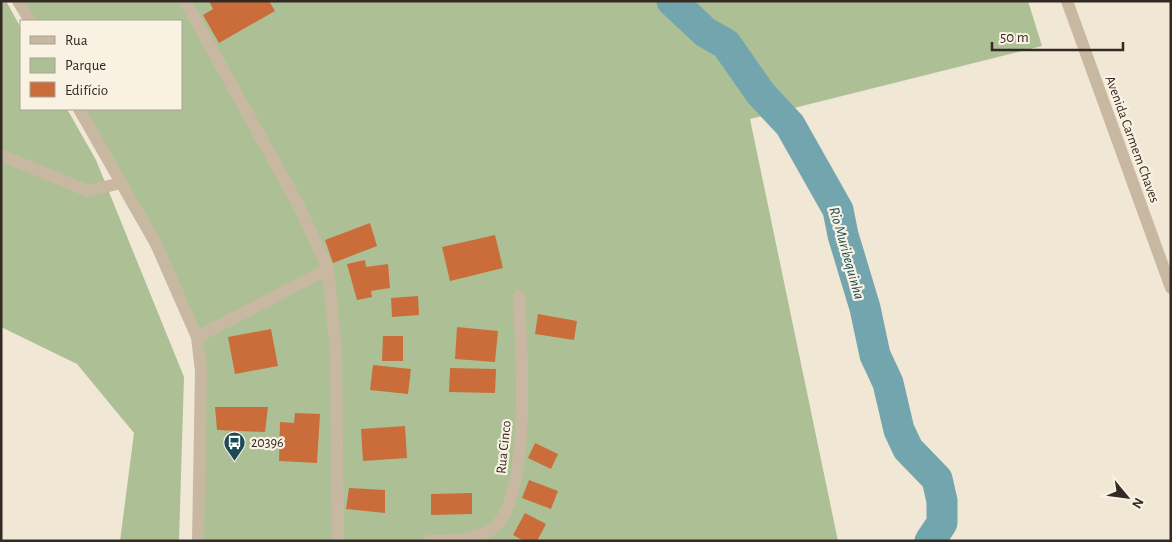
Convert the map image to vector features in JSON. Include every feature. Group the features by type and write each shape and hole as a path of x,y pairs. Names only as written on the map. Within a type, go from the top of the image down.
{"street":[{"path":"18,1 29,20"},
{"path":"185,1 299,206 328,269 336,351 338,541"},
{"name":"Avenida Carmem Chaves","path":"1067,1 1171,288"},
{"path":"80,110 156,244 196,337 201,372 198,541"},
{"path":"1,155 88,191 121,183"},
{"path":"196,337 328,269"},
{"name":"Rua Cinco","path":"429,541 475,537 492,530 503,519 509,506 522,433 519,296"}],"green space":[{"path":"1,1 6,1 20,26 20,110 68,110 96,160 184,377 179,541 120,541 134,433 77,364 1,327"},
{"path":"24,1 1028,1 1042,46 750,119 838,541 198,541 197,337 83,110 182,110 182,20 34,20"}],"building":[{"path":"209,1 269,1 275,11 219,43 203,15 213,9"},
{"path":"370,223 377,246 333,263 325,240"},
{"path":"495,235 503,268 450,281 442,247"},
{"path":"365,260 366,267 388,264 390,288 371,291 372,297 357,300 347,264"},
{"path":"418,296 419,315 392,317 391,298"},
{"path":"538,314 577,321 574,340 535,334"},
{"path":"457,327 498,331 495,362 455,359"},
{"path":"271,329 278,366 235,374 228,337"},
{"path":"383,336 403,336 403,361 382,361"},
{"path":"373,365 411,369 408,394 370,390"},
{"path":"450,368 496,369 495,393 449,392"},
{"path":"215,407 268,407 265,432 217,430"},
{"path":"295,413 320,414 317,463 279,461 280,422 294,423"},
{"path":"405,426 407,458 363,461 361,429"},
{"path":"535,443 558,454 551,469 528,458"},
{"path":"529,480 558,491 551,509 522,498"},
{"path":"349,488 385,490 385,513 346,509"},
{"path":"472,493 472,514 431,515 431,494"},
{"path":"525,513 546,524 537,541 524,541 513,535"}],"waterway":[{"name":"Rio Muribequinha","path":"672,1 705,32 726,44 761,94 790,125 838,210 843,235 865,308 875,355 888,383 899,430 908,449 937,479 942,501 942,523 930,541"}],"place":[{"name":"20396","path":"235,461"}]}
